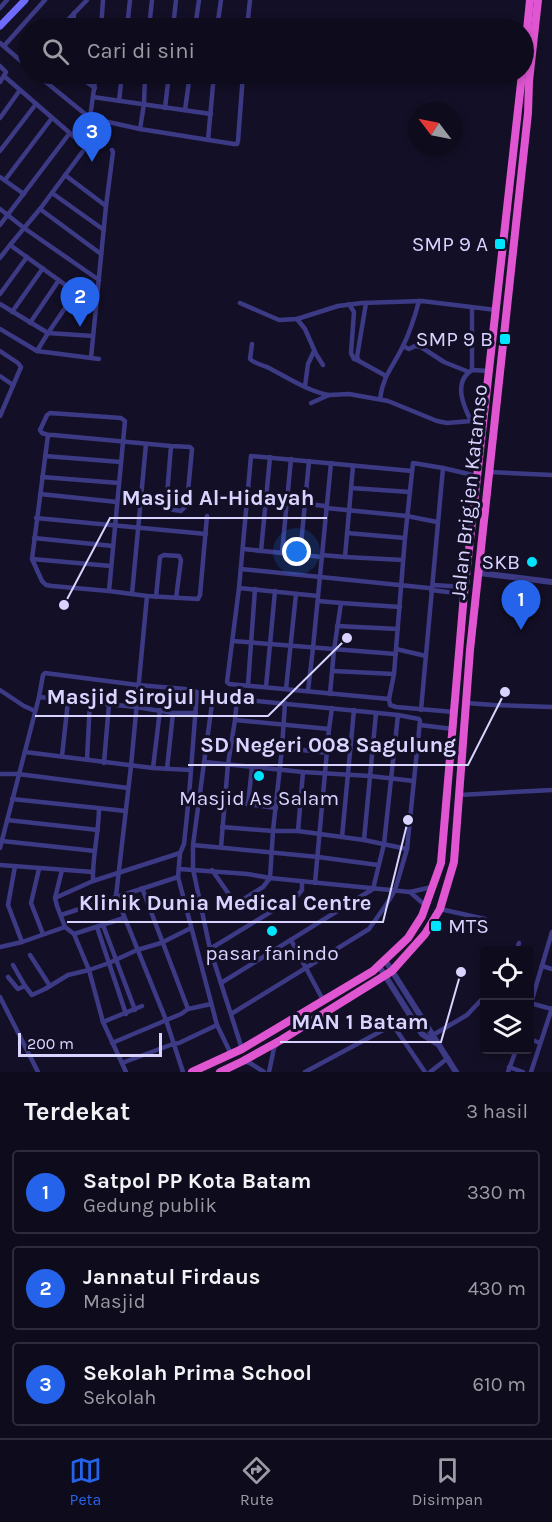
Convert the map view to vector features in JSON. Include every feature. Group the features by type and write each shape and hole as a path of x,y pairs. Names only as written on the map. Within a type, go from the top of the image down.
{"highway":[{"name":"Jalan Brigjen Katamso","path":"530,0 530,18"},
{"name":"Jalan Brigjen Katamso","path":"534,22 538,0"},
{"name":"Jalan Brigjen Katamso","path":"192,1072 242,1049 373,971 408,938 422,916 441,862 465,591 521,84"},
{"name":"Jalan Brigjen Katamso","path":"220,1072 281,1040 389,973 425,934 440,909 454,862 470,650 528,113 529,84"}],"main road":[{"path":"0,26 25,0"}],"street":[{"path":"0,8 7,0"},
{"path":"27,18 45,0"},
{"path":"69,18 87,0"},
{"path":"102,18 103,0"},
{"path":"128,18 130,0"},
{"path":"150,18 152,0"},
{"path":"174,18 176,0"},
{"path":"196,18 199,0"},
{"path":"219,18 221,0"},
{"path":"248,18 250,0"},
{"path":"74,18 75,12"},
{"path":"18,28 2,44 18,58"},
{"path":"0,66 6,70 0,82"},
{"path":"0,258 86,147 4,76"},
{"path":"49,84 92,118 140,129 234,144 238,143 242,84"},
{"path":"89,84 94,88"},
{"path":"92,118 95,84"},
{"path":"119,101 121,84"},
{"path":"140,129 145,84"},
{"path":"165,108 168,84"},
{"path":"185,110 189,84"},
{"path":"208,140 213,84"},
{"path":"0,118 20,90"},
{"path":"93,97 211,114"},
{"path":"0,152 36,104"},
{"path":"24,194 2,178 52,118"},
{"path":"0,225 69,134"},
{"path":"91,358 112,150"},
{"path":"65,175 106,206"},
{"path":"52,193 104,230"},
{"path":"0,209 99,280"},
{"path":"40,209 101,254"},
{"path":"10,245 96,307"},
{"path":"0,294 27,256"},
{"path":"12,312 43,268"},
{"path":"30,322 59,280"},
{"path":"37,351 76,292"},
{"path":"240,303 274,319 297,319 338,306 366,303 419,301 496,310"},
{"path":"380,399 382,385 403,346 419,301"},
{"path":"359,361 357,357 366,303"},
{"path":"0,304 48,333 93,336"},
{"path":"349,304 354,312 351,353 354,359 386,376"},
{"path":"471,421 465,409 461,385 463,377 470,371 472,308"},
{"path":"297,319 305,329 323,365"},
{"path":"0,329 37,351 99,359"},
{"path":"252,344 250,360 316,392 388,400 436,421 447,423 483,420"},
{"path":"403,346 409,349 421,346 444,362 470,371 489,371"},
{"path":"0,351 20,364 13,385 2,403 0,416"},
{"path":"305,386 308,364 314,351"},
{"path":"0,376 13,385"},
{"path":"311,403 328,395"},
{"path":"109,591 112,546 124,441 125,421 124,419 48,414 40,430 48,435 124,441 146,444 190,447 192,449 187,502 182,511 168,509 165,502 171,446"},
{"path":"48,435 32,559 46,585 156,597 198,599 207,516"},
{"path":"132,594 146,444"},
{"path":"45,456 121,462"},
{"path":"389,699 227,682 239,588 251,456 412,471"},
{"path":"261,551 270,457"},
{"path":"282,553 291,459"},
{"path":"300,555 309,461"},
{"path":"454,712 392,706 389,699 394,674 407,516 414,462 477,476"},
{"path":"308,691 331,463"},
{"path":"345,557 353,466"},
{"path":"421,710 443,468"},
{"path":"489,472 552,475"},
{"path":"42,477 119,483"},
{"path":"351,488 411,492"},
{"path":"39,494 117,502"},
{"path":"248,498 407,516 437,522"},
{"path":"36,518 206,534"},
{"path":"347,533 405,538"},
{"path":"34,538 112,546"},
{"path":"243,549 300,555 403,560"},
{"path":"156,597 160,557 164,555 178,556 181,560 176,598"},
{"path":"32,559 111,566"},
{"path":"241,569 465,591"},
{"path":"479,573 552,582"},
{"path":"239,588 276,591 340,603 400,607"},
{"path":"248,685 255,589"},
{"path":"266,687 276,591"},
{"path":"286,689 296,594"},
{"path":"147,596 116,896 166,1020 183,1072"},
{"path":"330,694 340,603"},
{"path":"337,626 398,629"},
{"path":"233,641 426,656"},
{"path":"333,671 394,674"},
{"path":"0,848 45,673 197,692 187,818 178,877 217,1025 231,1054"},
{"path":"0,690 35,711"},
{"path":"231,1014 369,929 386,905 394,891 407,849 420,725 417,718 237,699 215,694 213,696 193,845 193,869 210,948 242,1049"},
{"path":"39,697 196,713"},
{"path":"221,847 228,764 237,699"},
{"path":"62,756 69,701"},
{"path":"87,759 90,702"},
{"path":"212,870 236,902 263,887 270,878 285,703"},
{"path":"466,703 552,707"},
{"path":"104,763 109,704"},
{"path":"315,883 329,729 333,708"},
{"path":"153,768 160,710"},
{"path":"342,837 354,710"},
{"path":"167,769 173,712"},
{"path":"364,840 376,713"},
{"path":"221,983 373,889 384,844 398,715"},
{"path":"235,720 329,729"},
{"path":"420,725 453,729"},
{"path":"232,741 328,753"},
{"path":"25,752 131,766 190,770"},
{"path":"204,762 414,781"},
{"path":"248,804 252,767"},
{"path":"298,831 303,772"},
{"path":"0,774 18,774 128,788"},
{"path":"459,795 552,790"},
{"path":"12,799 126,811"},
{"path":"225,803 276,808"},
{"path":"93,881 99,808"},
{"path":"7,820 98,830"},
{"path":"222,826 298,831 364,840 407,849"},
{"path":"2,841 95,851"},
{"path":"193,845 378,865"},
{"path":"55,898 93,881 180,853"},
{"path":"0,865 93,872"},
{"path":"15,866 8,905 22,942"},
{"path":"39,868 31,903 43,934"},
{"path":"179,868 394,891 410,892 432,887"},
{"path":"62,870 55,898 65,927 74,934 89,970 103,1022 126,1072"},
{"path":"61,915 178,877"},
{"path":"210,948 297,896 302,890 302,881"},
{"path":"142,888 161,943 188,1008"},
{"path":"410,892 426,906"},
{"path":"440,909 484,919"},
{"path":"74,934 124,918"},
{"path":"103,925 135,1010"},
{"path":"0,947 65,927"},
{"path":"97,927 126,1014"},
{"path":"13,965 32,995 68,975 109,963 137,950 161,943 191,928"},
{"path":"531,1000 552,932"},
{"path":"291,940 323,1000"},
{"path":"30,954 50,986"},
{"path":"382,963 434,1035 456,1072"},
{"path":"542,966 552,969"},
{"path":"389,973 422,1034 439,1044"},
{"path":"8,976 19,989 25,986"},
{"path":"0,997 38,1072"},
{"path":"434,1035 467,1015 481,1000"},
{"path":"112,1043 181,1014 188,1008 212,1004"},
{"path":"531,1072 540,1042 550,1023 552,1008 534,1005"},
{"path":"103,1022 141,1006"},
{"path":"122,1063 179,1043 217,1025"},
{"path":"305,1072 392,1026 425,1072"},
{"path":"269,1072 274,1048 281,1040"},
{"path":"534,1040 540,1042"},
{"path":"515,1054 509,1070 523,1072"},
{"path":"430,1072 448,1058"},
{"path":"243,1061 264,1072"}],"place":[{"name":"Sekolah Prima School","path":"92,162"},
{"name":"SMP 9 A","path":"500,244"},
{"name":"Jannatul Firdaus","path":"80,327"},
{"name":"SMP 9 B","path":"505,339"},
{"name":"SKB","path":"532,562"},
{"name":"Masjid Al-Hidayah","path":"64,605"},
{"name":"Satpol PP Kota Batam","path":"521,630"},
{"name":"Masjid Sirojul Huda","path":"347,638"},
{"name":"SD Negeri 008 Sagulung","path":"505,692"},
{"name":"Masjid As Salam","path":"259,776"},
{"name":"Klinik Dunia Medical Centre","path":"408,820"},
{"name":"MTS","path":"436,926"},
{"name":"pasar fanindo","path":"272,931"},
{"name":"MAN 1 Batam","path":"461,972"}]}
